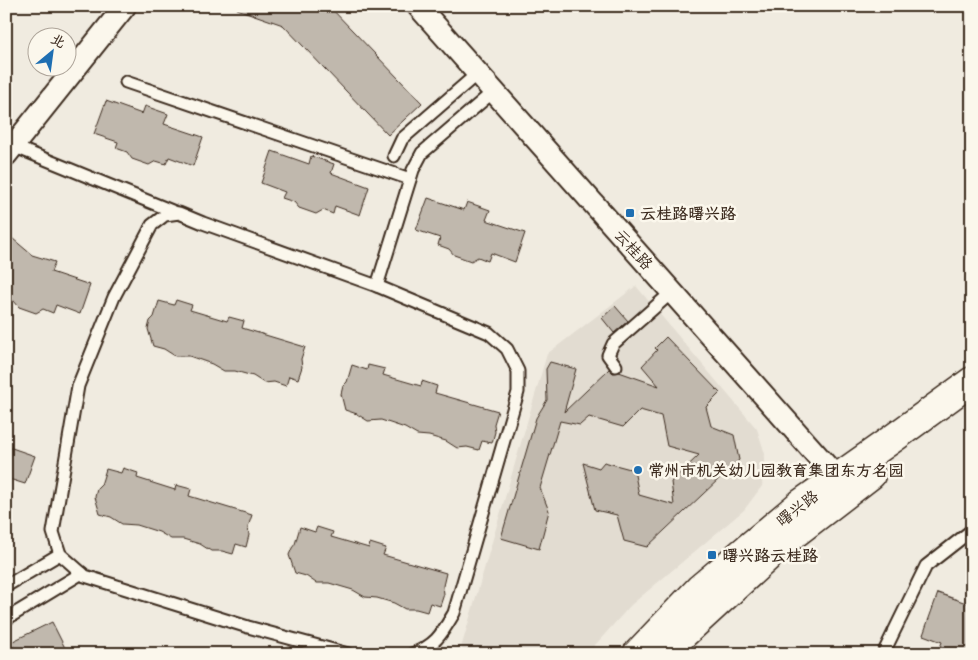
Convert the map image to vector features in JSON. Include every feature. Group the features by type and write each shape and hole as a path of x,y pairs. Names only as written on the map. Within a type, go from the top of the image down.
{"street":[{"path":"10,150 125,6"},
{"name":"云桂路","path":"418,6 843,485"},
{"name":"曙兴路","path":"664,654 895,437 972,381"},
{"name":"曙兴路","path":"637,654 700,588 800,504 843,485 890,460 972,402"}],"lane":[{"path":"394,156 402,139 478,73"},
{"path":"126,82 410,179"},
{"path":"377,286 413,170 422,153 494,91"},
{"path":"10,150 203,224 377,286 489,333 507,349 518,371 518,392 454,614 441,636 425,649 412,654"},
{"path":"179,214 165,215 152,225 114,297 78,386 53,532 60,554 85,576 248,627 348,654"},
{"path":"616,366 608,355 613,344 672,292"},
{"path":"883,654 926,566 972,530"},
{"path":"6,586 60,554"},
{"path":"6,619 82,573"}],"shaded area":[{"name":"常州市机关幼儿园教育集团东方名园","path":"636,286 757,429 765,454 762,486 744,510 631,605 587,654 466,654 461,648 547,354"}],"building":[{"path":"238,6 329,6 422,103 388,135 283,25 237,9"},
{"path":"106,101 142,114 145,106 168,114 164,124 203,137 193,166 169,157 166,164 156,161 149,165 132,159 127,152 116,148 118,142 94,134"},
{"path":"272,151 309,164 311,156 334,164 331,173 369,187 360,215 335,206 333,214 323,210 316,214 299,208 294,202 282,198 285,192 261,183"},
{"path":"428,198 464,210 467,202 490,210 486,220 525,233 515,262 491,253 488,261 478,257 471,261 454,255 449,249 438,245 440,238 416,230"},
{"path":"6,233 32,255 55,262 51,272 90,285 80,314 56,305 53,313 43,309 36,313 19,307 14,301 6,298"},
{"path":"176,300 192,305 190,310 227,321 229,317 244,321 242,328 305,347 298,379 289,376 286,386 274,382 264,383 253,376 235,371 224,371 212,364 189,356 175,356 164,349 153,346 148,329 159,301 174,305"},
{"path":"615,306 628,321 614,333 602,318"},
{"path":"666,337 720,393 706,407 711,426 734,435 739,460 647,547 624,541 617,515 595,510 583,463 599,468 604,462 634,470 639,495 674,505 671,482 699,455 667,446 661,416 640,410 623,427 589,417 580,425 560,421 540,488 549,511 539,549 501,538 536,418 547,400 546,369 550,362 576,369 564,412 609,369 613,373 619,372 659,386 642,366"},
{"path":"352,365 367,370 368,365 385,369 383,375 421,386 422,381 437,386 435,393 498,411 494,424 495,432 492,443 482,441 479,450 467,447 457,448 446,441 417,435 405,428 381,420 368,421 357,414 345,410 341,394"},
{"path":"6,446 35,456 25,484 6,478"},
{"path":"123,468 138,473 137,478 175,490 176,485 191,489 189,496 252,515 248,527 249,535 246,547 236,544 233,554 211,551 200,544 183,539 171,539 159,532 137,525 122,524 111,517 100,514 95,497 106,469 121,473"},
{"path":"300,527 315,532 317,527 333,532 331,537 369,548 370,543 386,548 383,555 446,573 443,586 444,594 440,606 430,603 427,612 405,609 394,603 365,597 353,590 329,583 316,583 306,576 295,573 289,555 295,544"},
{"path":"938,593 972,605 972,654 949,654 939,650 942,642 923,635"},
{"path":"52,622 68,654 17,654 11,642"}],"place":[{"name":"云桂路曙兴路","path":"630,213"},
{"name":"常州市机关幼儿园教育集团东方名园","path":"638,470"},
{"name":"曙兴路云桂路","path":"712,555"}]}
